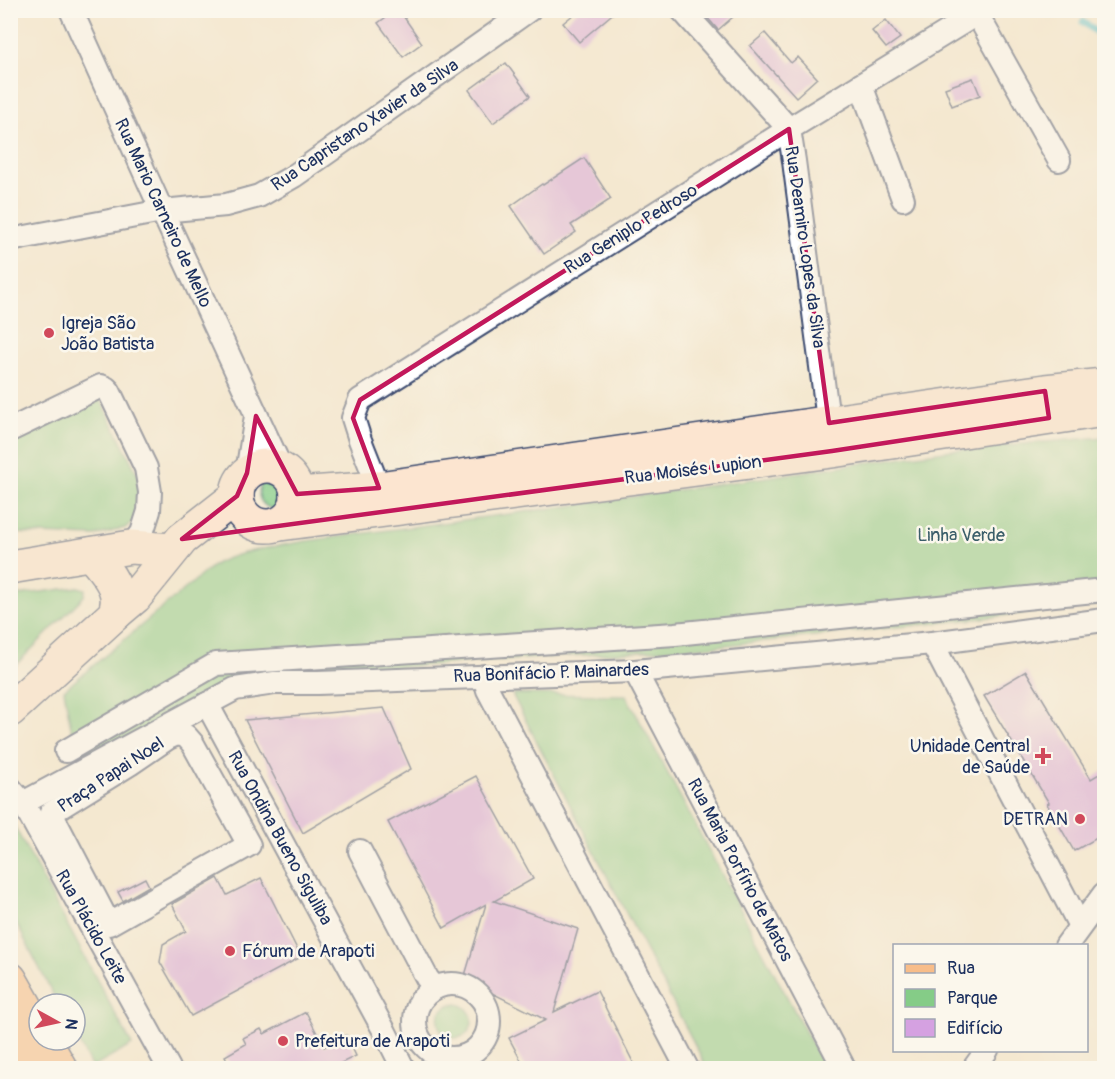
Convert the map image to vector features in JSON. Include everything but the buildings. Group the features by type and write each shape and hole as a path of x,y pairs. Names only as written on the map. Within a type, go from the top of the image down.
{"main road":[{"path":"10,979 27,1009"},
{"path":"10,1030 31,1068"},
{"path":"51,1052 60,1068"}],"street":[{"name":"Rua Mario Carneiro de Mello","path":"71,10 256,416 290,482"},
{"name":"Rua Capristano Xavier da Silva","path":"10,240 162,211 226,205 259,196 294,176 530,10"},
{"name":"Rua Deamiro Lopes da Silva","path":"682,10 789,129 831,437"},
{"name":"Rua Geniplo Pedroso","path":"379,488 353,418 360,400 789,129 980,12"},
{"path":"980,12 1059,160"},
{"path":"861,85 903,199"},
{"name":"Rua Moisés Lupion","path":"10,567 130,547 177,545 271,525 1047,405 1104,385"},
{"path":"10,430 101,386 110,391 146,468 150,492 149,511 142,533 130,547"},
{"name":"Rua Moisés Lupion","path":"1047,405 1104,410"},
{"path":"10,710 135,597 177,545 242,485 257,468 274,467 290,482 296,506 290,517 271,525 251,523 237,504 242,485 256,416"},
{"name":"Rua Moisés Lupion","path":"290,482 379,488 831,437"},
{"path":"91,554 111,581 117,597 116,613"},
{"path":"66,751 216,664 675,634 1104,590"},
{"name":"Rua Bonifácio P. Mainardes","path":"17,796 235,689 275,683 635,671 932,643 1104,620"},
{"path":"932,643 1080,926"},
{"name":"Rua Maria Porfírio de Matos","path":"635,671 844,1068"},
{"path":"484,676 488,690 687,1068"},
{"name":"Rua Ondina Bueno Siguliba","path":"207,704 403,1068"},
{"name":"Praça Papai Noel","path":"177,734 186,736 193,744 249,845 110,924 51,813 177,734"},
{"name":"Rua Plácido Leite","path":"17,796 169,1068"},
{"path":"360,851 427,978 435,988"},
{"path":"1067,944 1104,894"},
{"path":"448,984 459,985 479,996 486,1006 489,1018 487,1030 472,1062 442,1057 432,1052 423,1045 418,1035 414,1022 416,1013 420,1002 427,993 435,988 448,984"},
{"path":"385,1032 414,1022"},
{"path":"413,1068 432,1052"},
{"path":"974,1068 986,1052"}],"highlighted area":[{"path":"789,129 829,423 1045,391 1049,418 832,451 182,539 237,496 247,473 256,416 297,494 379,488 353,418 360,400"}],"green space":[{"path":"101,400 138,475 141,515 125,528 95,536 11,533 10,442"},
{"name":"Linha Verde","path":"1104,437 1104,604 718,646 271,676 79,761 75,749 64,690 212,567 239,554 307,541 576,505 952,450"},
{"path":"275,477 286,482 291,493 286,504 275,509 264,504 259,493 264,482"},
{"path":"78,587 85,589 84,596 11,670 11,596"},
{"path":"512,694 626,695 825,1068 707,1068"},
{"path":"11,820 132,1045 92,1068 84,1052 87,1052 87,992 52,992 11,913"},
{"path":"455,1004 467,1009 472,1021 467,1033 455,1038 443,1033 438,1021 443,1009"}],"waterway":[{"path":"1083,22 1104,38"}],"place":[{"name":"Igreja São João Batista","path":"49,333"},
{"name":"Unidade Central de Saúde","path":"1043,756"},
{"name":"DETRAN","path":"1080,819"},
{"name":"Fórum de Arapoti","path":"230,951"},
{"name":"Prefeitura de Arapoti","path":"283,1041"}]}
